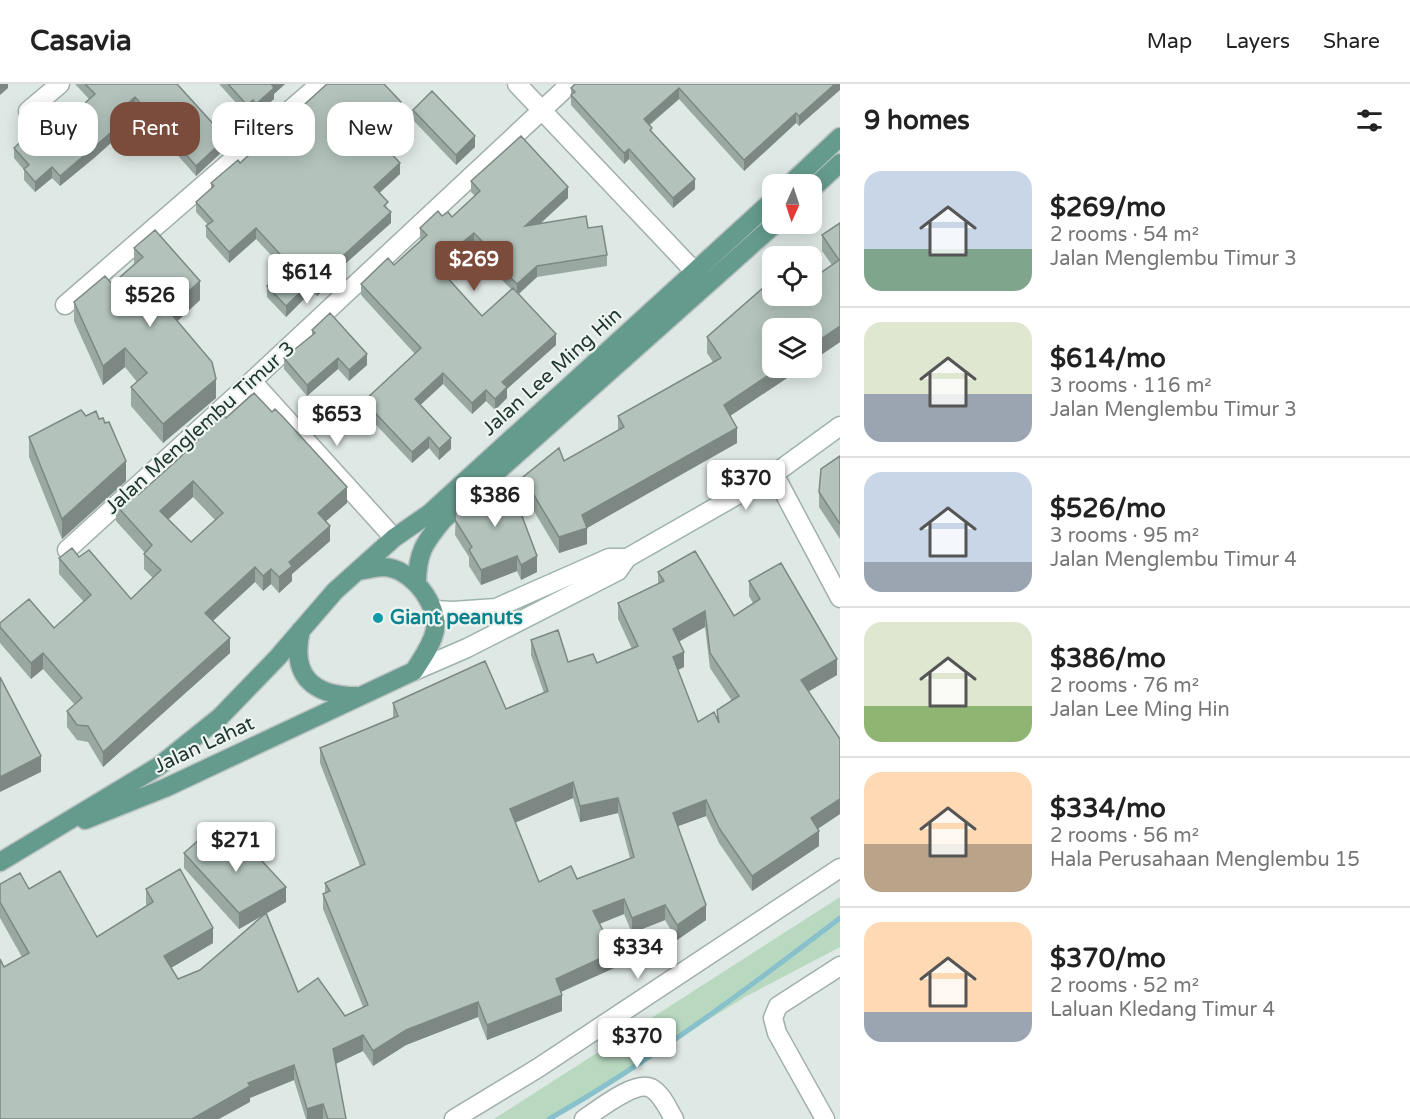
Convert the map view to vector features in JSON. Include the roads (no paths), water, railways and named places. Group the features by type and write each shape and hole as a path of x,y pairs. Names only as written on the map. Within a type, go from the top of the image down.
{"main road":[{"path":"801,174 840,137"},
{"path":"822,180 840,163"},
{"name":"Jalan Lee Ming Hin","path":"357,571 394,538 430,513 762,210"},
{"name":"Jalan Lee Ming Hin","path":"417,584 417,561 426,541 443,520 764,234"},
{"path":"386,567 404,573 417,584 434,610 435,629 428,649 414,671 362,696 339,696 318,689 305,677 299,666 297,648 302,628 357,571 386,567"},
{"name":"Jalan Lahat","path":"0,862 159,766 220,717 302,628"},
{"name":"Jalan Lahat","path":"61,827 165,788 362,696"}],"street":[{"path":"39,102 60,84"},
{"path":"65,305 320,84"},
{"path":"517,84 696,273"},
{"name":"Jalan Menglembu Timur 3","path":"67,550 570,84"},
{"path":"252,381 394,538"},
{"path":"414,671 467,648 618,571 627,558 774,474 840,426"},
{"path":"774,474 840,598"},
{"path":"434,610 453,612 496,608 609,558 627,558"},
{"path":"454,1119 538,1068 840,868"},
{"path":"825,1119 777,1033 773,1018 778,1006 840,966"},
{"path":"584,1119 631,1089 644,1086 653,1089 662,1098 674,1119"}],"waterway":[{"path":"549,1119 661,1049 734,998 840,918"}],"place":[{"name":"Giant peanuts","path":"378,618"}]}
